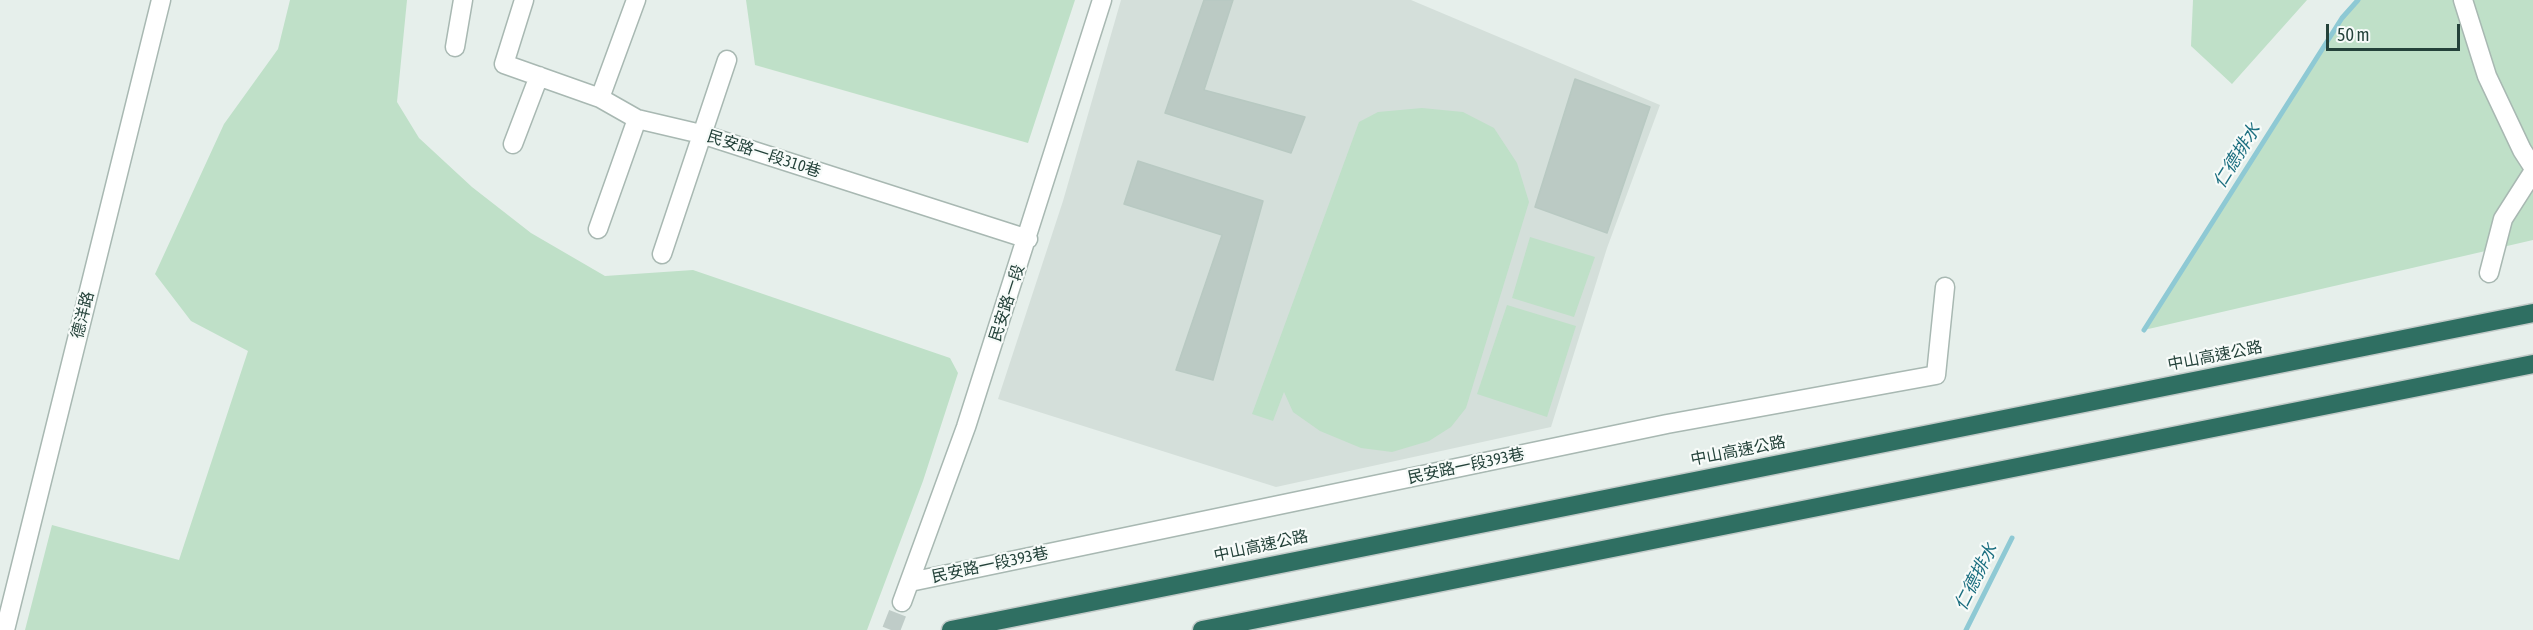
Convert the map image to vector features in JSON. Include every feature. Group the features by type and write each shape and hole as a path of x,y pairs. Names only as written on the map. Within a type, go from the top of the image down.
{"highway":[{"name":"中山高速公路","path":"951,630 2533,314"},
{"path":"1202,630 2533,364"}],"street":[{"name":"德洋路","path":"5,630 161,0"},
{"path":"455,46 463,0"},
{"name":"民安路一段310巷","path":"524,0 504,64 600,98 637,119 701,134 1028,239"},
{"path":"600,98 636,0"},
{"name":"民安路一段","path":"902,602 966,428 1028,239 1102,0"},
{"path":"2463,0 2487,76 2522,150 2533,166"},
{"path":"662,254 727,60"},
{"path":"513,144 538,76"},
{"path":"598,229 637,119"},
{"path":"2489,273 2503,219 2533,172"},
{"name":"民安路一段393巷","path":"910,582 1667,424 1936,375 1945,287"}],"shaded area":[{"path":"1121,0 1411,0 1660,105 1607,248 1551,427 1276,487 998,399 1063,201"}],"green space":[{"path":"290,0 407,0 397,102 419,138 472,187 531,233 605,276 693,270 950,358 958,373 923,481 867,630 25,630 52,525 179,560 248,351 191,321 155,274 224,124 278,49"},
{"path":"746,0 1075,0 1028,143 755,65"},
{"path":"2193,0 2307,0 2232,84 2191,46"},
{"path":"2358,0 2533,0 2533,240 2144,330 2342,18"},
{"path":"1422,108 1463,112 1494,128 1517,163 1529,202 1466,408 1451,427 1429,441 1392,452 1361,448 1320,431 1293,412 1284,392 1273,421 1252,414 1359,122 1378,112"},
{"path":"1530,237 1595,257 1574,317 1512,298"},
{"path":"1507,305 1576,326 1547,417 1477,394"}],"building":[{"path":"1204,0 1233,0 1204,90 1305,117 1291,153 1165,113"},
{"path":"1575,79 1650,107 1607,233 1535,207"},
{"path":"1138,161 1263,201 1213,380 1176,370 1222,235 1124,204"}],"waterway":[{"name":"仁德排水","path":"2144,330 2342,18 2358,0"},
{"name":"仁德排水","path":"1966,630 2012,538"}],"tunnel":[{"path":"891,630 902,602"}]}
